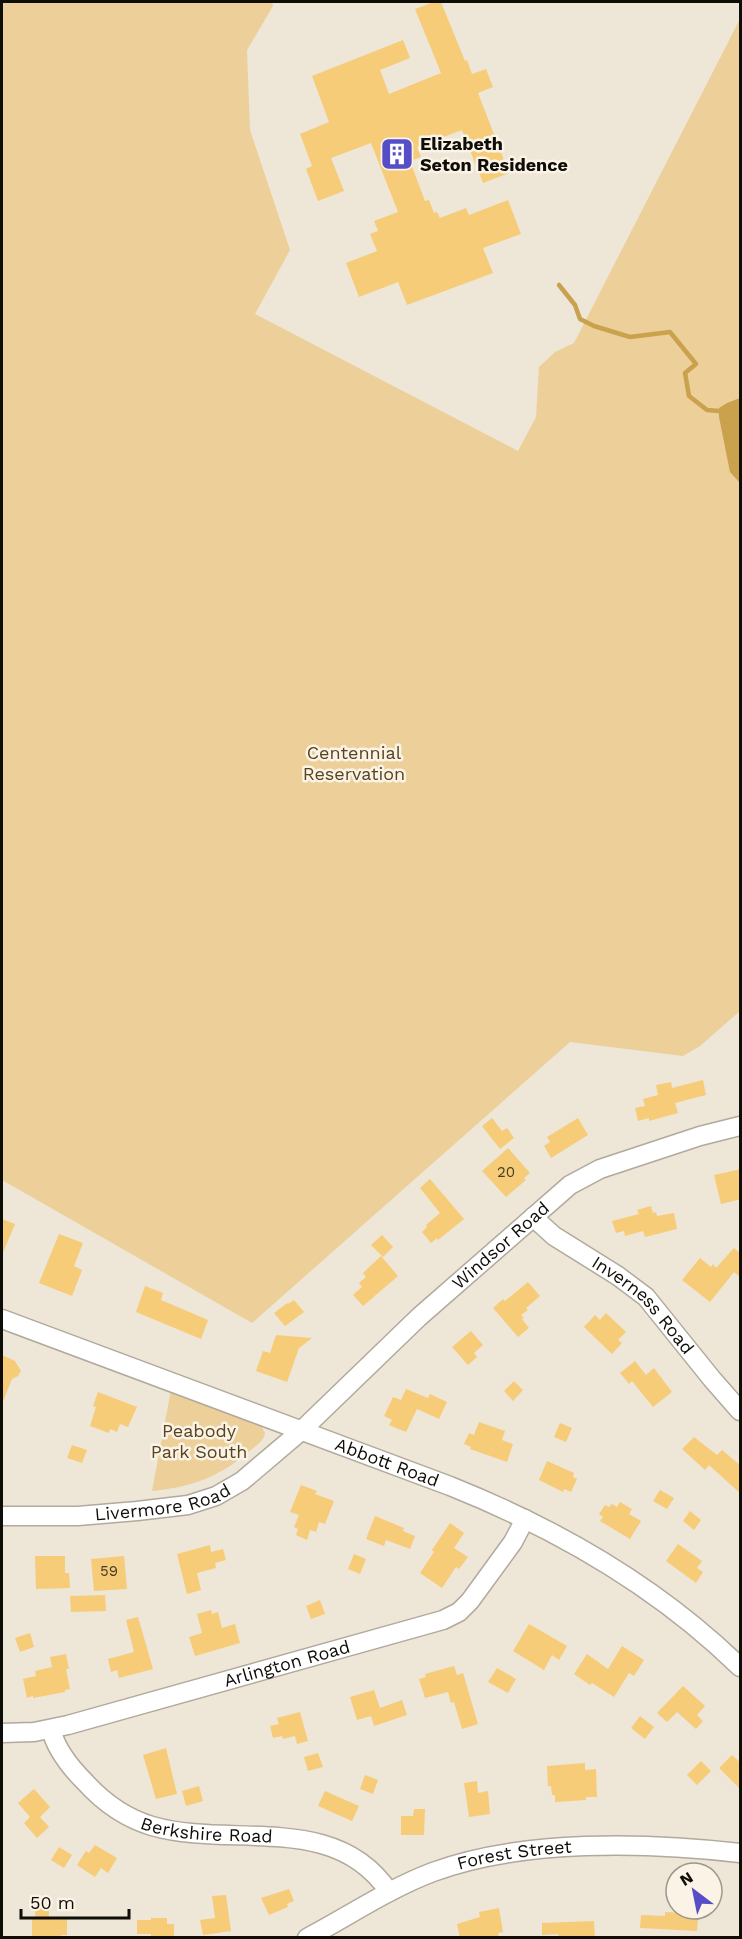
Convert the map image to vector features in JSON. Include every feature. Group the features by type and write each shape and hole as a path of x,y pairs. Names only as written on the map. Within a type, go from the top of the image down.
{"street":[{"name":"Windsor Road","path":"301,1431 419,1317 570,1185 589,1173 700,1136 741,1126"},
{"name":"Inverness Road","path":"533,1217 554,1236 618,1276 646,1297 741,1411"},
{"name":"Abbott Road","path":"2,1319 450,1486 525,1519 578,1547 632,1581 676,1612 741,1667"},
{"name":"Livermore Road","path":"2,1516 78,1516 168,1508 201,1502 242,1481 301,1431"},
{"name":"Arlington Road","path":"2,1733 51,1729 452,1617 470,1601 513,1542 525,1519"},
{"path":"711,1640 741,1656"},
{"name":"Berkshire Road","path":"51,1729 59,1749 77,1773 104,1801 130,1818 165,1829 287,1838 324,1845 361,1861 377,1875 388,1892"},
{"name":"Forest Street","path":"307,1938 388,1892 427,1874 485,1858 537,1851 632,1846 741,1853"}],"green space":[{"name":"Centennial Reservation","path":"2,2 272,2 273,6 247,50 250,130 290,250 255,314 518,451 536,417 539,367 555,352 574,343 740,19 740,1011 700,1046 683,1056 570,1042 252,1323 2,1180"},
{"name":"Peabody Park South","path":"171,1390 261,1425 265,1433 264,1437 236,1462 214,1475 191,1484 152,1491"}],"shaded area":[{"path":"740,398 740,483 730,472 719,408"}],"building":[{"name":"Elizabeth Seton Residence","path":"434,2 441,2 472,74 486,69 493,87 478,93 509,173 483,183 462,130 417,147 421,157 410,161 425,201 429,200 434,213 437,212 440,218 466,208 469,215 508,200 521,234 483,248 493,273 407,305 398,282 359,297 346,263 377,251 370,234 378,231 374,221 398,212 371,143 331,158 344,191 318,201 306,169 312,166 300,134 329,122 312,76 403,40 410,58 380,70 389,94 441,73 415,9"},
{"path":"703,1080 706,1095 675,1103 678,1113 649,1121 649,1118 638,1121 635,1108 645,1106 643,1099 658,1095 656,1085 671,1082 672,1088"},
{"path":"492,1118 502,1131 507,1128 514,1138 500,1149 482,1126"},
{"path":"578,1118 588,1135 551,1158 544,1146 550,1142 547,1137"},
{"path":"508,1148 530,1173 524,1178 526,1180 506,1197 482,1171"},
{"path":"741,1169 741,1199 721,1204 714,1175"},
{"path":"430,1179 464,1219 431,1243 422,1232 427,1227 426,1225 440,1213 420,1188"},
{"path":"651,1206 653,1213 656,1212 657,1216 674,1213 677,1229 645,1237 643,1231 625,1236 624,1231 616,1233 612,1221 639,1214 637,1210"},
{"path":"2,1219 15,1224 2,1255"},
{"path":"59,1234 83,1243 74,1266 82,1270 72,1296 39,1283"},
{"path":"382,1235 393,1247 383,1257 371,1245"},
{"path":"734,1248 741,1254 741,1278 734,1272 710,1302 682,1280 700,1258 711,1267 713,1264 716,1268"},
{"path":"381,1256 398,1276 363,1306 353,1295 362,1287 359,1283 366,1277 363,1273"},
{"path":"528,1282 540,1296 521,1315 529,1328 518,1337 493,1308"},
{"path":"145,1286 163,1293 161,1300 208,1320 201,1339 136,1312"},
{"path":"294,1300 304,1312 285,1326 274,1313"},
{"path":"606,1313 626,1332 618,1340 622,1343 612,1354 584,1327 595,1315 600,1320"},
{"path":"471,1331 483,1345 474,1353 477,1357 468,1365 452,1347"},
{"path":"276,1335 312,1338 299,1348 287,1382 256,1371 263,1351 270,1353"},
{"path":"2,1355 15,1361 21,1371 12,1379 2,1404"},
{"path":"635,1361 646,1375 654,1368 672,1392 653,1407 632,1381 629,1384 620,1373"},
{"path":"514,1381 523,1390 513,1401 504,1391"},
{"path":"406,1389 428,1398 430,1394 447,1402 439,1419 417,1409 406,1432 389,1425 392,1420 384,1416 393,1397 401,1400"},
{"path":"98,1392 137,1407 128,1427 120,1424 117,1432 110,1429 109,1433 90,1426"},
{"path":"479,1422 505,1431 502,1440 513,1444 507,1462 470,1449 471,1447 464,1444 469,1433 474,1435"},
{"path":"560,1423 572,1428 566,1442 554,1437"},
{"path":"694,1437 717,1455 722,1450 741,1466 741,1494 709,1465 705,1470 682,1449"},
{"path":"72,1445 87,1450 82,1463 67,1458"},
{"path":"547,1461 574,1473 573,1477 577,1479 571,1492 564,1489 563,1492 539,1480"},
{"path":"301,1485 317,1491 315,1494 334,1501 325,1524 319,1522 316,1532 310,1530 307,1540 296,1535 298,1529 294,1527 299,1515 290,1512"},
{"path":"660,1490 674,1498 667,1509 653,1501"},
{"path":"620,1502 632,1509 629,1514 641,1521 630,1539 600,1521 603,1517 599,1514 605,1505 609,1507 612,1504 617,1507"},
{"path":"690,1511 701,1520 694,1530 683,1521"},
{"path":"375,1516 404,1528 403,1531 415,1536 410,1549 386,1540 384,1546 366,1539"},
{"path":"450,1523 464,1533 454,1548 468,1557 459,1569 456,1567 442,1588 420,1573"},
{"path":"678,1544 702,1561 697,1568 703,1572 696,1583 666,1561"},
{"path":"210,1545 211,1552 223,1549 226,1560 215,1563 216,1568 197,1573 201,1590 187,1594 177,1554"},
{"path":"354,1554 366,1559 360,1574 348,1569"},
{"path":"35,1556 65,1556 65,1573 69,1573 70,1588 36,1589"},
{"path":"124,1556 127,1589 94,1591 91,1559"},
{"path":"105,1595 106,1611 71,1612 70,1596"},
{"path":"320,1600 325,1614 311,1619 306,1606"},
{"path":"211,1610 212,1614 218,1612 222,1628 235,1624 240,1643 195,1656 189,1637 202,1633 197,1614"},
{"path":"138,1617 153,1669 119,1678 117,1670 111,1672 108,1659 134,1652 126,1620"},
{"path":"529,1624 567,1646 559,1660 552,1655 544,1670 513,1651"},
{"path":"30,1633 34,1647 20,1652 15,1638"},
{"path":"622,1646 644,1660 634,1676 629,1673 614,1697 574,1674 587,1654 608,1669"},
{"path":"66,1654 70,1689 65,1692 27,1698 23,1679 36,1676 35,1671 52,1667 50,1657"},
{"path":"454,1666 457,1675 463,1673 478,1724 462,1729 454,1702 451,1703 448,1692 425,1698 419,1679 426,1677 425,1674"},
{"path":"497,1668 516,1679 508,1693 488,1682"},
{"path":"683,1686 705,1706 697,1715 703,1721 696,1729 677,1712 667,1722 657,1713"},
{"path":"374,1690 380,1708 402,1700 407,1715 374,1726 371,1716 357,1720 350,1697"},
{"path":"300,1712 308,1741 297,1744 295,1736 283,1739 282,1736 273,1738 270,1726 279,1724 277,1718"},
{"path":"640,1716 654,1727 645,1739 631,1728"},
{"path":"166,1748 177,1794 156,1799 143,1755"},
{"path":"318,1753 323,1767 308,1771 304,1757"},
{"path":"732,1755 741,1763 741,1790 719,1768"},
{"path":"701,1761 711,1771 697,1785 687,1775"},
{"path":"585,1763 585,1770 596,1769 597,1797 555,1802 555,1795 552,1795 551,1786 548,1786 547,1766"},
{"path":"365,1775 378,1780 373,1794 360,1789"},
{"path":"477,1781 478,1793 488,1791 490,1814 469,1817 464,1783"},
{"path":"199,1786 203,1801 186,1806 182,1791"},
{"path":"34,1789 50,1807 40,1817 49,1827 37,1838 24,1823 30,1817 18,1803"},
{"path":"325,1791 359,1806 352,1821 318,1806"},
{"path":"414,1809 425,1809 424,1835 401,1835 401,1816 413,1816"},
{"path":"95,1845 117,1858 108,1873 101,1868 95,1877 77,1865 86,1851 89,1853"},
{"path":"59,1847 72,1855 64,1868 51,1860"},
{"path":"289,1889 294,1901 287,1904 288,1907 269,1915 261,1898"},
{"path":"226,1895 231,1931 203,1935 200,1920 215,1918 212,1896"},
{"path":"35,1905 49,1905 49,1919 67,1919 67,1935 61,1935 61,1938 32,1937"},
{"path":"499,1908 503,1932 498,1933 499,1938 460,1938 457,1924 480,1917 479,1912"},
{"path":"641,1915 664,1916 664,1921 698,1921 697,1931 640,1928"},
{"path":"151,1918 167,1918 167,1924 174,1924 174,1937 151,1937 151,1934 137,1934 137,1920 151,1920"},
{"path":"594,1921 595,1938 559,1938 558,1934 542,1935 542,1923"}],"waterway":[{"path":"559,285 575,305 580,319 594,326 630,337 670,332 696,364 685,373 689,396 707,410 719,411"}],"place":[{"name":"Elizabeth Seton Residence","path":"397,154"}]}
